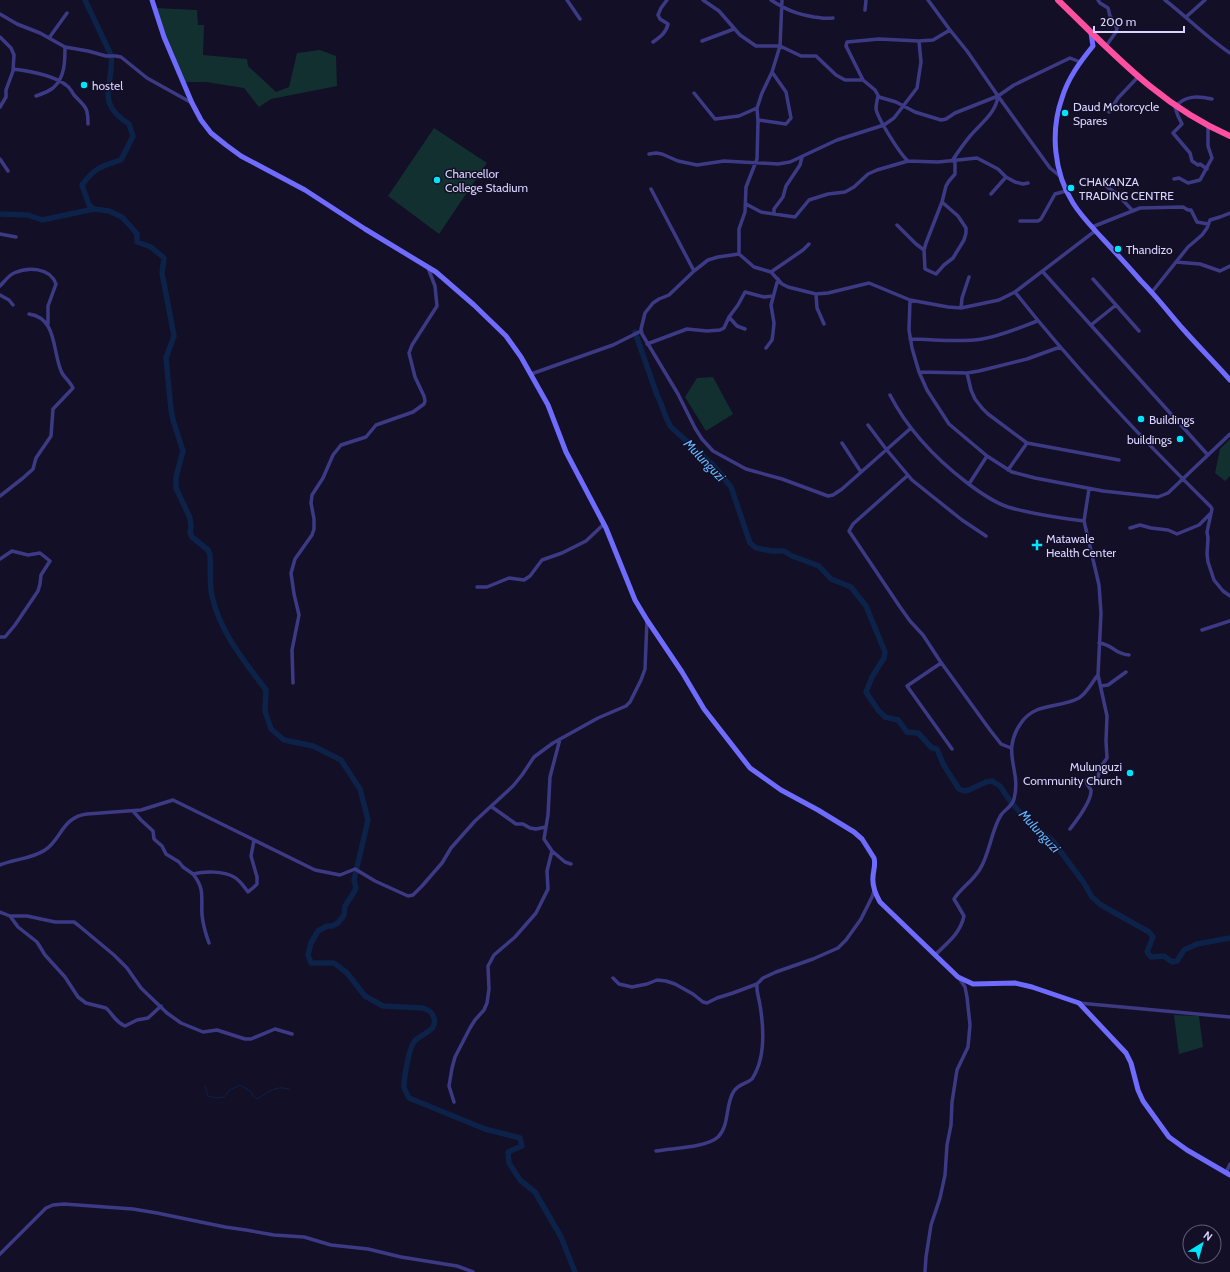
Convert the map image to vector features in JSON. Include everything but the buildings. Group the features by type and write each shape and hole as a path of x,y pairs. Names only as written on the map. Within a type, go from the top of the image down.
{"highway":[{"path":"1058,0 1138,77 1175,106 1208,126 1230,136"}],"street":[{"path":"152,0 165,40 192,103 205,127 226,145 251,162 305,190 444,278 506,336 531,374 548,405 577,475 604,524 632,595 647,620 675,660 704,709 747,765 781,790 841,824 862,839 874,858 875,862 872,878 874,890 880,902 958,977 965,987 968,997 970,1025 968,1046 957,1070 947,1145 945,1175 942,1193 930,1230 925,1272"},
{"path":"567,0 580,19"},
{"path":"653,42 664,33 668,27 667,23 660,19 658,15 667,0"},
{"path":"703,0 719,11 734,29 756,46 780,46 801,56 816,56 845,80 863,80"},
{"path":"771,0 790,11 806,16 824,19 833,18"},
{"path":"739,254 739,229 746,204 747,182 756,162 758,120 757,108 772,72 780,46 782,0"},
{"path":"865,10 866,0"},
{"path":"928,0 967,51 1050,168 1061,177"},
{"path":"1098,0 1108,8 1110,16 1117,28 1116,32 1106,46 1093,46 1080,62 1065,90 1056,121 1056,148 1061,177 1066,191 1079,212 1152,292 1186,333 1230,380"},
{"path":"1165,0 1202,32 1230,53"},
{"path":"1186,17 1205,0"},
{"path":"49,38 67,13"},
{"path":"0,14 22,27 40,33 65,47 106,56 121,57 147,78 192,103"},
{"path":"702,41 734,29"},
{"path":"908,161 896,146 884,125 876,109 878,96 875,90 863,80 846,46 847,42 879,39 919,41 935,39 950,30"},
{"path":"1091,33 1093,46"},
{"path":"0,37 10,46 13,51 13,69 6,90 6,99 0,107"},
{"path":"649,154 662,154 678,161 697,164 717,161 778,164 790,162 837,140 884,125 894,118 905,106 917,88 921,62 919,41"},
{"path":"36,96 53,88 58,81 65,64 65,47"},
{"path":"878,96 896,102 915,112 944,120 955,113 998,96 1014,85 1070,58 1080,62"},
{"path":"13,69 30,71 68,86 87,108 88,124"},
{"path":"758,120 786,124 791,118 786,92 772,72"},
{"path":"1109,112 1118,98 1138,77"},
{"path":"694,93 715,120 739,116 757,108"},
{"path":"942,202 958,216 966,228 966,233 964,240 953,258 936,274 925,269 924,250 942,202 946,186 955,174 953,161 970,136 992,113 997,103 998,96"},
{"path":"1207,169 1192,161 1190,154 1174,135 1174,132 1182,124 1175,106 1182,100 1191,97 1200,96 1212,99"},
{"path":"1174,179 1179,178 1188,183 1199,181 1207,169 1212,158 1208,146 1208,126"},
{"path":"774,214 774,209 783,197 786,186 800,165 802,157"},
{"path":"746,204 761,212 795,217 809,200 828,194 845,192 854,187 868,174 908,161 938,162 974,158 980,159 998,169 1006,177 1018,183 1028,183"},
{"path":"0,159 8,171"},
{"path":"991,194 1006,177"},
{"path":"1108,187 1130,206 1133,211"},
{"path":"651,189 694,271"},
{"path":"1020,221 1038,221 1041,219 1055,194 1066,191"},
{"path":"911,428 835,494 828,496 782,479 746,469 714,452 695,428 678,394 647,344 641,331 644,315 659,299 670,294 694,271 713,258 739,254 754,266 771,272 778,280 788,287 816,294 828,293 869,283 910,300 961,308 999,300 1015,292 1094,229 1140,208 1183,208 1188,211 1191,210 1197,222 1208,224"},
{"path":"1152,292 1188,247 1202,235 1210,220 1230,213"},
{"path":"896,225 914,243 924,250"},
{"path":"0,234 16,237"},
{"path":"771,272 803,250 809,244"},
{"path":"1176,262 1200,264 1220,271 1230,266"},
{"path":"294,682 292,650 299,615 291,573 294,559 312,535 314,529 314,518 311,503 312,495 323,478 333,456 341,445 366,437 376,425 414,412 424,404 424,396 415,377 409,353 412,345 437,306 435,286 428,267"},
{"path":"0,286 13,273 36,268 45,272 54,280 56,285 48,306 48,325 56,348 62,373 73,388 54,409 52,434 36,458 33,469 0,496"},
{"path":"1042,272 1207,454"},
{"path":"961,308 961,302 969,277"},
{"path":"1093,279 1139,330"},
{"path":"766,348 772,340 774,333 774,323 771,309 778,280"},
{"path":"647,344 688,329 707,331 720,330 724,328 729,317 745,292 764,297 773,296"},
{"path":"1015,292 1037,321 1060,347 1182,479 1211,507 1212,509 1207,532 1207,559 1210,572 1219,587 1230,596"},
{"path":"816,294 817,308 824,324"},
{"path":"0,295 14,305"},
{"path":"910,300 910,339 919,372 932,399 949,424 987,456 1008,470 1042,480 1088,489 1158,497 1168,493 1207,454 1230,434"},
{"path":"1091,325 1116,305"},
{"path":"29,314 39,317 48,325"},
{"path":"729,317 736,326 744,329"},
{"path":"910,339 965,341 980,339 1012,331 1037,321"},
{"path":"531,374 613,345 641,331"},
{"path":"919,372 967,373 1021,361 1060,347"},
{"path":"967,373 971,390 975,399 982,408 1027,443 1119,460"},
{"path":"890,395 911,428 930,451 969,484 990,499 1008,507 1084,521"},
{"path":"868,424 886,450 907,476 962,520 986,536"},
{"path":"842,443 861,472"},
{"path":"1008,470 1027,443"},
{"path":"969,484 987,456"},
{"path":"907,476 860,516 850,526 849,531 900,607 923,635 941,663 998,740 1005,746 1011,748"},
{"path":"1070,829 1084,810 1091,794 1091,790 1086,780 1098,777 1100,768 1107,758 1107,716 1098,674 1100,613 1099,585 1084,521 1088,489"},
{"path":"1130,528 1140,525 1168,530 1177,534 1199,525 1211,513"},
{"path":"477,587 487,587 509,578 524,580 530,576 542,560 562,553 586,541 604,524"},
{"path":"0,559 12,551 28,555 40,553 50,561 41,575 39,588 15,625 5,637 0,637"},
{"path":"0,865 46,850 67,824 79,816 147,809 163,802 175,800 314,870 342,875 354,870 374,881 411,896 442,863 451,848 475,821 492,807 522,775 533,758 560,739 598,718 626,706 632,700 645,669 647,620"},
{"path":"1202,630 1230,621"},
{"path":"1099,643 1110,645 1119,653 1129,655"},
{"path":"941,663 907,686 952,750"},
{"path":"1101,686 1108,685 1126,672"},
{"path":"935,955 951,940 959,928 964,916 954,899 979,870 984,861 1001,816 1013,804 1016,789 1011,748 1015,731 1026,717 1034,711 1042,707 1062,704 1078,698 1098,674"},
{"path":"560,739 550,777 548,815 544,840 552,851 565,862 571,864"},
{"path":"492,807 516,824 523,824 536,829 546,828"},
{"path":"133,811 153,831 154,839 162,846 166,854 179,862 193,874 198,881 202,889 202,915 209,943"},
{"path":"193,874 203,871 232,876 236,878 248,892 257,884 257,877 251,856 254,840"},
{"path":"454,1102 449,1086 452,1068 455,1057 470,1028 484,1010 487,1003 489,989 488,966 494,956 515,937 536,913 548,889 547,871 552,851"},
{"path":"612,978 619,984 632,988 657,980 666,980 707,1003 757,984 763,978 776,972 813,960 838,948 846,940 861,919 874,890"},
{"path":"0,912 10,916 27,915 55,922 74,922 78,924 114,955 127,968 138,984 176,1020 203,1032 217,1030 248,1039 275,1029 292,1034"},
{"path":"10,916 18,927 36,942 45,955 65,977 83,1002 106,1008 110,1011 114,1019 125,1026 137,1020 148,1018 160,1006"},
{"path":"958,977 973,984 1015,983 1032,986 1079,1003 1230,1017"},
{"path":"656,1151 697,1145 712,1140 720,1134 732,1095 739,1086 752,1079 762,1054 762,1027 757,984"},
{"path":"1079,1003 1126,1052 1131,1063 1138,1090 1143,1100 1169,1137 1187,1150 1228,1174 1230,1164"},
{"path":"0,1254 46,1208 53,1205 69,1204 133,1209 225,1227 274,1235 304,1237 331,1244 372,1250 403,1258 458,1266 473,1272"}],"green space":[{"path":"155,8 197,10 198,25 204,25 203,55 247,59 248,66 276,92 289,87 297,53 320,50 336,56 337,86 271,99 259,107 244,88 206,82 184,82 164,37"},
{"name":"Chancellor College Stadium","path":"434,128 487,163 439,234 388,196"},
{"path":"713,377 733,414 706,431 685,397 697,378"},
{"path":"1230,439 1230,476 1225,481 1215,473 1220,449"},
{"path":"1174,1015 1199,1016 1203,1047 1179,1054"}],"waterway":[{"path":"85,0 111,55 108,92 109,100 112,108 118,116 129,124 133,136 121,160 99,168 90,175 82,185 89,205 94,209"},
{"path":"0,214 28,215 42,220 94,209 109,211 122,217 133,229 137,234 137,242 151,247 164,258 162,273 174,336 166,358 171,410 183,451 176,477 176,488 190,518 190,533 192,537 208,550 210,555 211,591 216,609 234,646 266,690 265,711 271,729 284,740 313,746 341,760 360,789 368,820 354,880 356,888 345,906 344,915 338,923 332,926 327,926 318,931 311,943 308,955 311,963 334,963 347,973 365,996 383,1006 423,1008 429,1010 435,1023 431,1029 417,1039 412,1045 406,1070 405,1091 409,1098 485,1129 520,1138 522,1146 508,1152 509,1163 520,1180 535,1192 561,1237 575,1272"},
{"name":"Mulunguzi","path":"635,332 657,395 671,427 714,466 731,487 750,543 756,548 772,551 784,551 792,556 819,566 831,579 851,587 866,606 885,652 884,658 872,677 866,692 878,710 885,717 898,720 907,732 918,733 932,748 937,749 943,764 959,789 964,791 969,790 986,782 992,781 1000,786 1010,801 1031,825 1052,840 1084,883 1092,897 1101,905 1149,932 1153,937 1147,952 1151,957 1164,956 1172,962 1177,961 1184,950 1197,944 1230,938"},
{"path":"205,1086 208,1096 216,1098 224,1097 230,1090 240,1085 250,1091 257,1099 276,1089 289,1089"}],"place":[{"name":"hostel","path":"84,85"},
{"name":"Daud Motorcycle Spares","path":"1065,113"},
{"name":"Chancellor College Stadium","path":"437,180"},
{"name":"CHAKANZA TRADING CENTRE","path":"1071,188"},
{"name":"Thandizo","path":"1118,249"},
{"name":"Buildings","path":"1141,419"},
{"name":"buildings","path":"1180,439"},
{"name":"Matawale Health Center","path":"1037,545"},
{"name":"Mulunguzi Community Church","path":"1130,773"}]}
